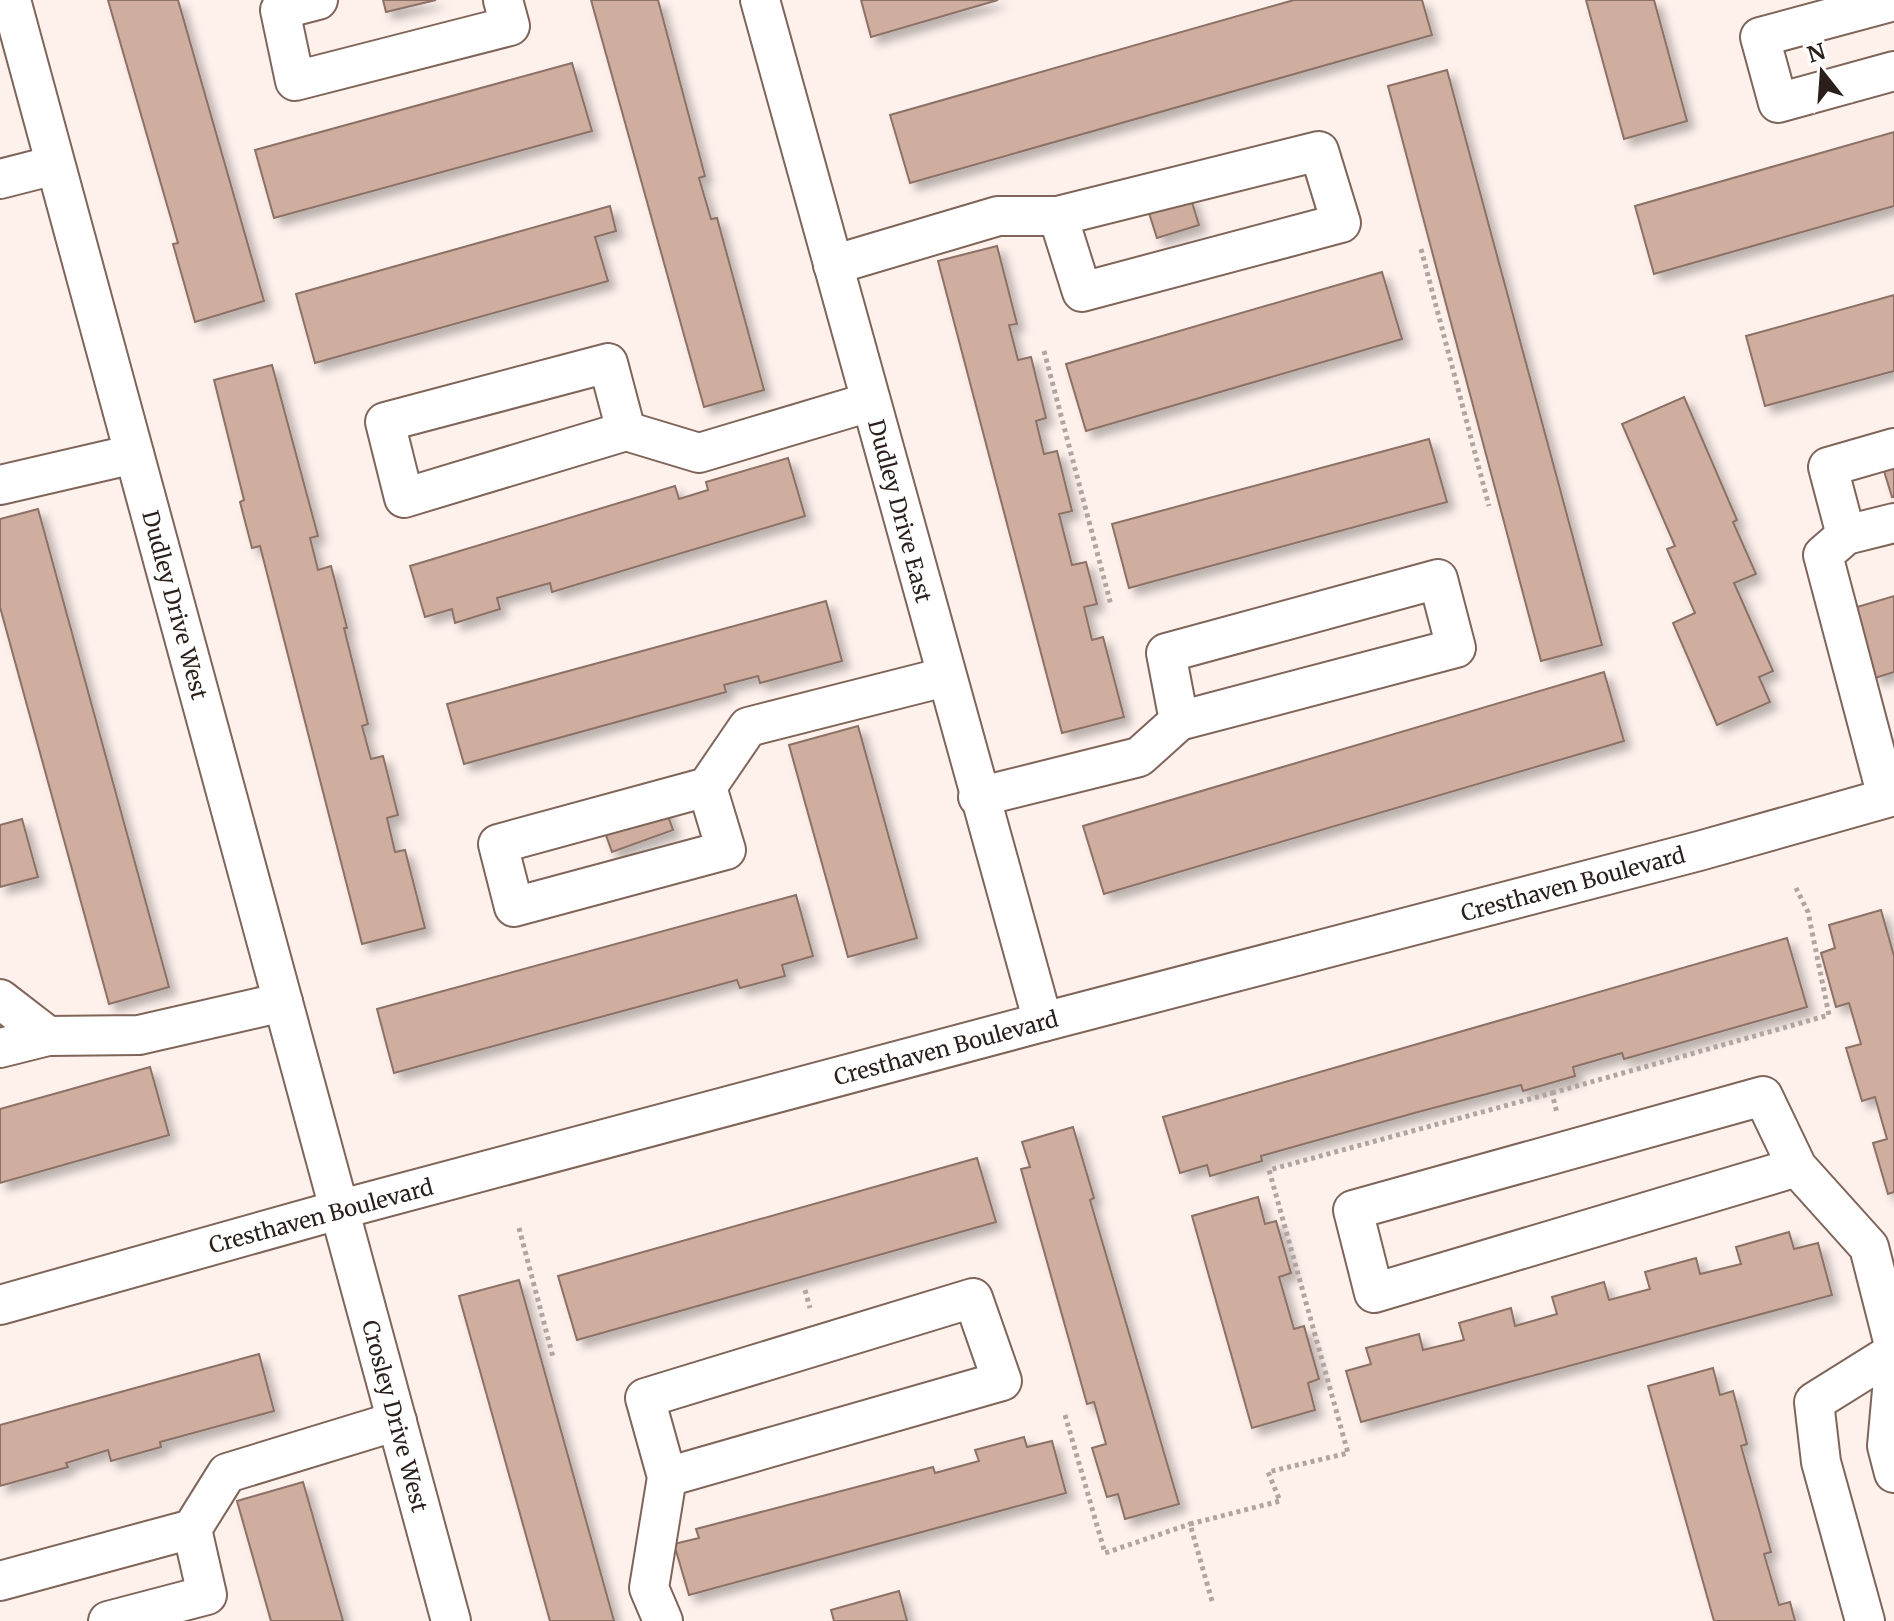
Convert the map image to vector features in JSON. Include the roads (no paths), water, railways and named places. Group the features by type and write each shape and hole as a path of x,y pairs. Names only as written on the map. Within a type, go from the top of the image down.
{"street":[{"name":"Dudley Drive West","path":"11,0 338,1210"},
{"path":"318,0 280,10 295,81 510,26 503,0"},
{"name":"Dudley Drive East","path":"760,0 978,797 1043,1022"},
{"path":"1894,1 1760,37 1778,103 1894,71"},
{"path":"833,265 998,216 1058,216 1319,151 1341,223 1082,292 1058,216"},
{"path":"0,179 55,165"},
{"path":"626,431 608,363 385,422 404,498 626,431 699,453 870,402"},
{"path":"1846,535 1828,467 1894,448"},
{"path":"0,485 134,454"},
{"path":"1891,796 1823,555 1846,535 1894,523"},
{"path":"978,797 1139,757 1179,721 1456,648 1438,579 1166,653 1179,721"},
{"path":"707,787 726,850 514,907 498,844 707,787 748,727 945,677"},
{"name":"Cresthaven Boulevard","path":"0,1305 338,1210 1699,851 1891,796"},
{"path":"0,999 48,1036"},
{"path":"0,1048 48,1036 139,1035 283,1002"},
{"path":"1797,1167 1374,1293 1353,1210 1763,1096 1797,1167 1869,1247 1894,1345"},
{"name":"Crosley Drive West","path":"338,1210 451,1621"},
{"path":"663,1621 649,1588 667,1477 645,1398 973,1298 1002,1381 667,1477"},
{"path":"1865,1621 1821,1462 1814,1402 1894,1352"},
{"path":"1894,1368 1887,1446 1894,1473"},
{"path":"0,1581 192,1529 227,1473 397,1421"},
{"path":"108,1621 207,1595 192,1529"}]}
